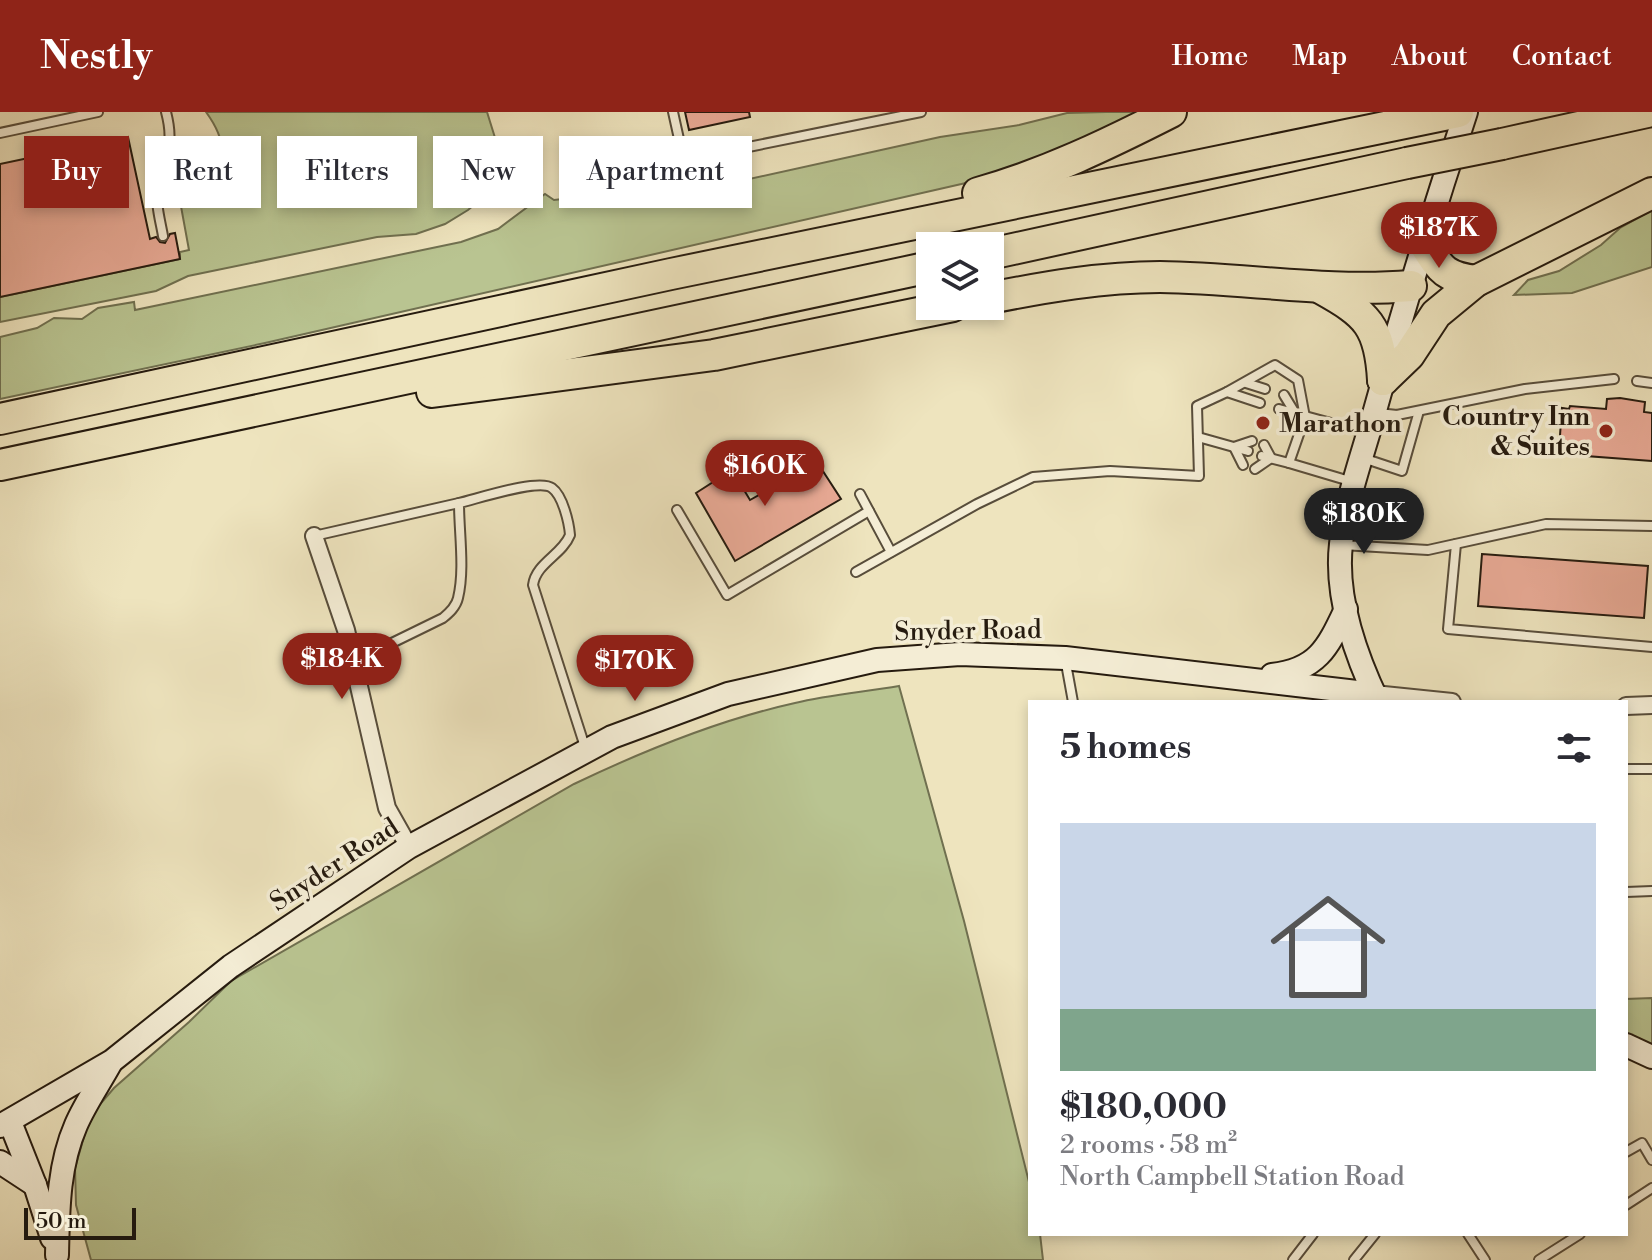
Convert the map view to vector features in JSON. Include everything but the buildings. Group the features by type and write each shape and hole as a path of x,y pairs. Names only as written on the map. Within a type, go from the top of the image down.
{"highway":[{"path":"763,255 1012,183 1091,152 1171,112"},
{"path":"0,419 763,255 1458,112"},
{"path":"1004,251 1647,112"},
{"path":"1383,380 1409,355 1436,314 1476,281 1652,193"},
{"path":"1423,242 1438,266 1455,278 1476,281"},
{"path":"0,465 916,270"},
{"path":"1004,295 1048,287 1161,277 1321,289 1411,286"},
{"path":"1321,289 1352,306 1368,322 1380,350 1383,380"},
{"path":"247,414 674,362 916,313"}],"street":[{"path":"1376,698 1346,609 1341,545 1354,483 1383,380 1423,242 1466,112"},
{"path":"314,536 346,630 387,808 409,847"},
{"path":"1247,678 1287,673 1315,660 1327,647 1346,609"},
{"name":"Snyder Road","path":"58,1258 35,1185 5,1124 112,1061 231,966 409,847 636,727 728,694 877,660 960,654 1065,658 1247,678 1376,698 1414,700"},
{"path":"1628,706 1652,705"},
{"path":"1628,1046 1652,1057"},
{"name":"Snyder Road","path":"58,1258 59,1186 64,1161 76,1123 112,1061"},
{"path":"0,1162 35,1185"}],"lane":[{"path":"0,133 98,112"},
{"path":"163,236 156,199 158,180 170,148 166,112"},
{"path":"673,112 681,148 687,157 694,158 921,112"},
{"path":"856,572 977,504 1033,477 1110,471 1199,476 1197,406 1246,383 1275,365 1298,380 1305,417 1289,463"},
{"path":"1279,409 1305,417 1371,423 1525,389 1614,379"},
{"path":"1637,381 1652,383"},
{"path":"1246,383 1265,389"},
{"path":"1227,392 1260,403"},
{"path":"1284,395 1295,414"},
{"path":"1361,458 1402,471 1419,411"},
{"path":"1198,437 1248,451"},
{"path":"1234,447 1252,441"},
{"path":"1264,445 1267,457"},
{"path":"1234,447 1243,465"},
{"path":"1267,457 1354,483"},
{"path":"1255,469 1267,457"},
{"path":"314,536 539,485 548,485 556,490 570,535 564,547 536,573 533,585 586,751"},
{"path":"860,494 891,552"},
{"path":"353,662 443,618 458,601 459,503"},
{"path":"677,510 727,595 869,511"},
{"path":"1341,545 1428,550 1546,524 1652,526"},
{"path":"1456,544 1448,629 1652,647"},
{"path":"1065,658 1073,700"},
{"path":"1628,769 1652,769"},
{"path":"1628,892 1652,891"},
{"path":"1628,1151 1642,1143 1652,1160"},
{"path":"1628,1204 1652,1188"},
{"path":"1293,1260 1311,1236"},
{"path":"1354,1260 1373,1236"},
{"path":"1469,1236 1485,1260"},
{"path":"1539,1260 1577,1236"}],"green space":[{"path":"206,112 487,112 494,136 433,136 433,208 470,208 445,224 416,234 377,237 188,276 156,291 0,322 0,297 180,259 180,252 189,250 181,208 261,208 261,136 219,136"},
{"path":"1145,112 1014,172 265,343 0,399 0,337 37,328 54,318 82,319 98,308 134,302 135,310 461,242 498,229 526,208 543,208 545,194 559,199 559,208 752,208 752,178 1067,113"},
{"path":"1652,210 1652,267 1572,293 1514,295 1528,280 1559,271 1601,245 1620,228"},
{"path":"899,686 964,921 1028,1178 1028,1236 1040,1236 1043,1260 91,1260 76,1205 75,1168 90,1116 114,1088 231,981 574,784 710,727 821,698"},
{"path":"1652,998 1652,1051 1628,1039 1628,999"}],"place":[{"name":"Marathon","path":"1263,423"},
{"name":"Country Inn & Suites","path":"1606,431"}]}
